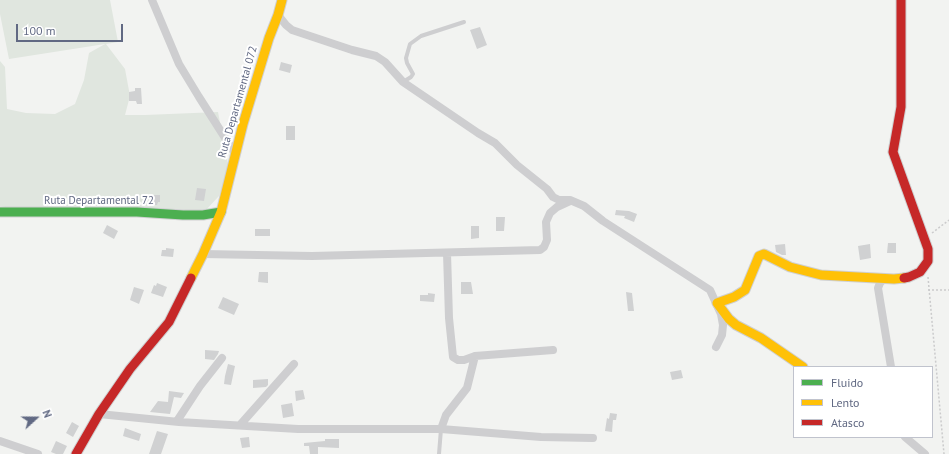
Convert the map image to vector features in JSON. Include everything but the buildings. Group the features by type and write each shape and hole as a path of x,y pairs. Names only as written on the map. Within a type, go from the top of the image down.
{"main road":[{"name":"Ruta Departamental 072","path":"76,454 99,414 130,369 169,322 203,254 221,212 243,124 266,45 278,15 282,0"},
{"path":"802,366 761,338 736,325 729,319 717,303 729,300 744,290 760,256 764,254 790,267 821,275 841,277 894,279 908,277 920,272 928,261 928,249 925,239 893,152 901,107 901,0"},
{"name":"Ruta Departamental 72","path":"0,212 137,212 203,215 221,212"}],"street":[{"path":"152,0 179,64 236,155"},
{"path":"278,15 292,30 352,50 376,56 385,62 403,82 495,143 517,165 546,188 553,197 559,200 570,200 584,206 710,290 717,303 723,325 722,336 716,347"},
{"path":"203,254 312,256 540,250 544,247 546,240 546,222 550,212 570,200"},
{"path":"447,253 449,318 453,357 458,360 464,360 475,356 553,350"},
{"path":"885,278 880,283 878,288 891,366"},
{"path":"441,429 446,415 467,388 475,356"},
{"path":"177,422 200,386 222,358"},
{"path":"240,425 294,364"},
{"path":"99,414 177,422 298,429 441,429 593,438"},
{"path":"906,438 925,454"},
{"path":"0,441 38,454"}],"lane":[{"path":"403,82 413,74 406,58 410,44 421,36 464,22"},
{"path":"439,454 441,429"}],"path":[{"path":"925,239 949,220"},
{"path":"928,275 931,318 935,337 944,454"},
{"path":"928,290 949,290"}],"shaded area":[{"path":"0,0 110,0 118,42 106,44 125,69 130,96 125,115 218,112 229,169 219,196 205,211 110,206 11,208 0,206 0,61 5,67 7,109 26,113 55,114 75,104 84,80 89,53 105,44 9,59 0,14"}],"traffic: fast":[{"path":"0,212 137,212 183,215 203,215 221,212"}],"traffic: slow":[{"path":"191,278 221,212 243,124 282,0"},
{"path":"802,366 761,338 736,325 729,319 717,303 734,297 745,290 759,256 764,254 790,267 821,275 894,279 904,278"}],"traffic: jam":[{"path":"901,0 901,107 893,152 928,249 928,261 920,272 904,278"},
{"path":"76,454 99,414 130,369 169,322 191,278"}]}
